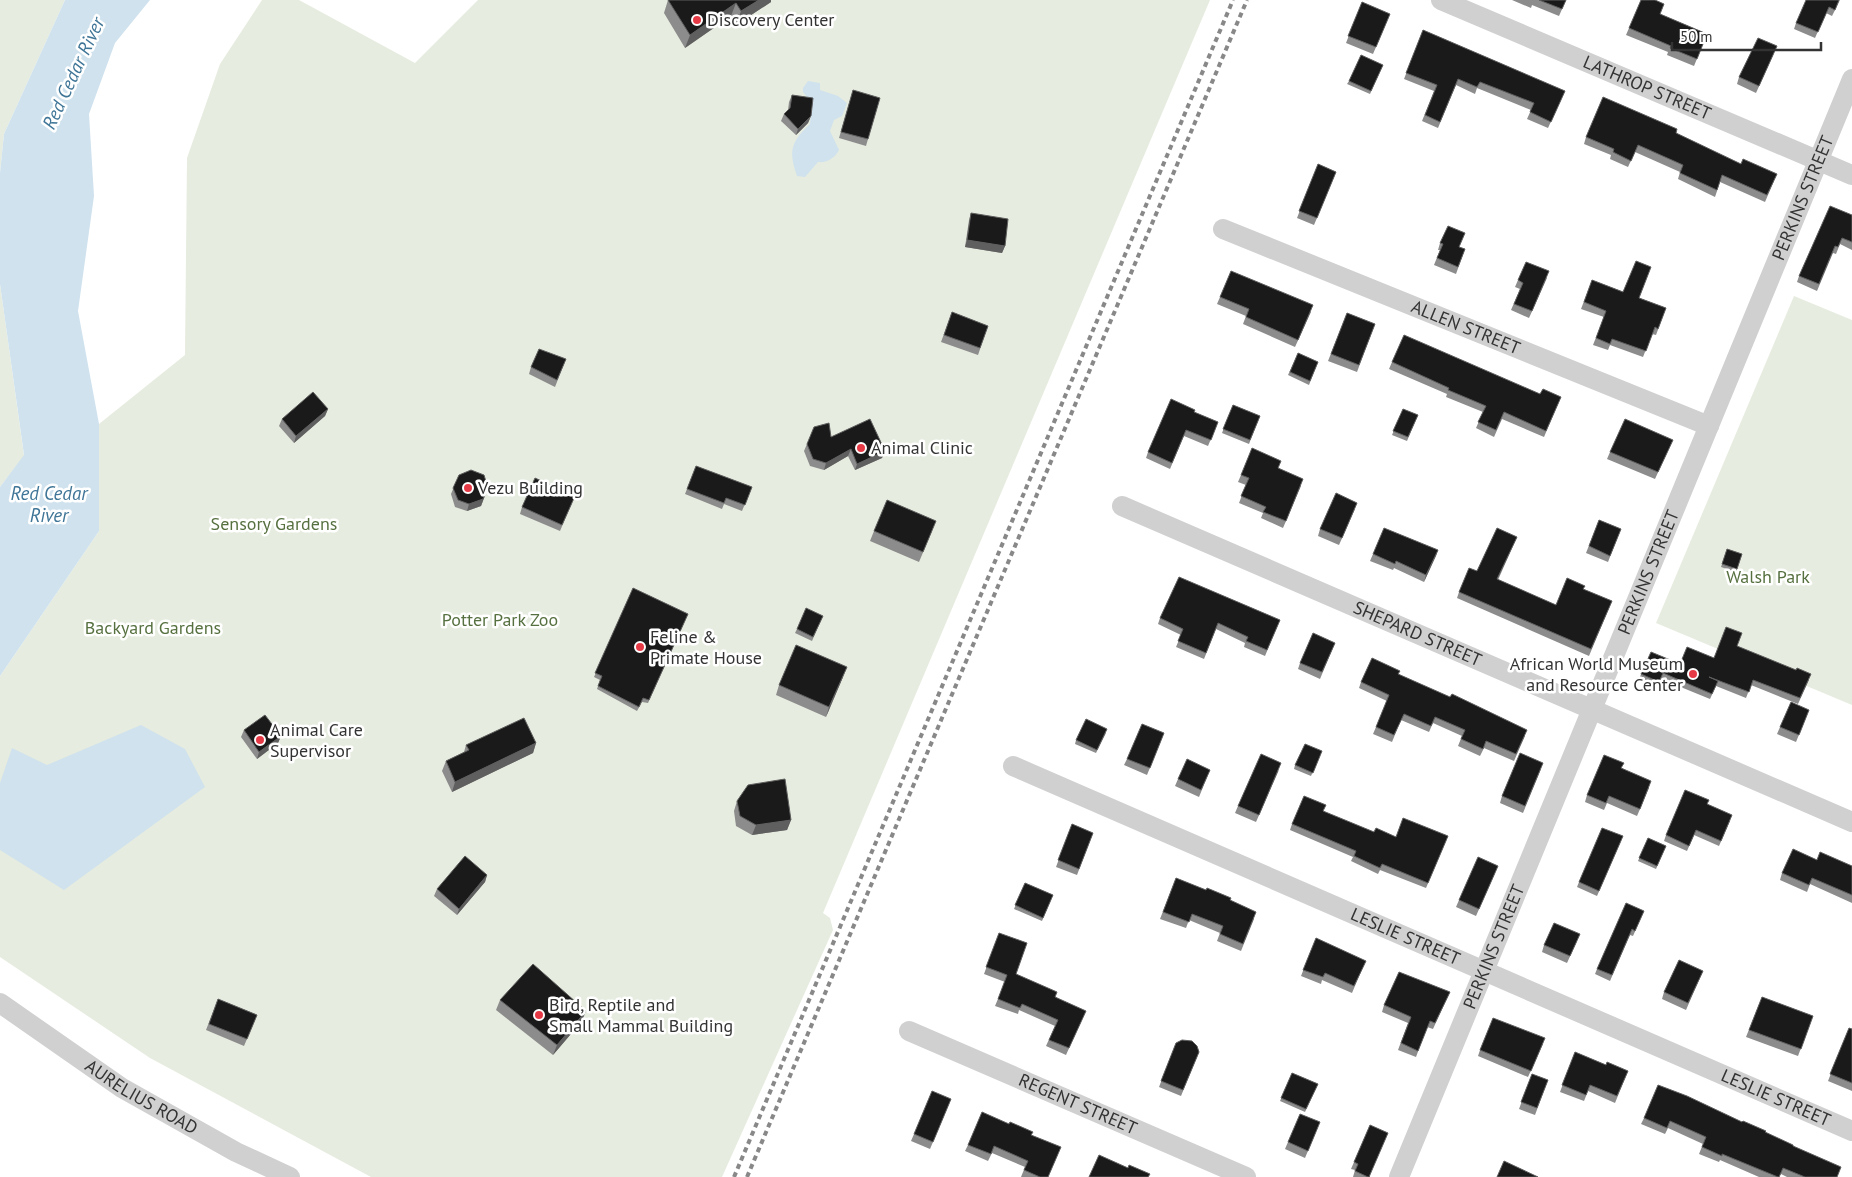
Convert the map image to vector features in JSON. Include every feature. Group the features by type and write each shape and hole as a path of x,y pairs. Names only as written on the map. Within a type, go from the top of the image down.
{"street":[{"name":"LATHROP STREET","path":"1441,0 1852,175"},
{"name":"PERKINS STREET","path":"1399,1177 1852,79"},
{"name":"ALLEN STREET","path":"1224,229 1708,426"},
{"name":"SHEPARD STREET","path":"1122,506 1593,708 1852,822"},
{"name":"LESLIE STREET","path":"1013,766 1852,1131"},
{"name":"AURELIUS ROAD","path":"0,1002 122,1088 236,1152 290,1177"},
{"name":"REGENT STREET","path":"909,1032 1246,1177"}],"green space":[{"path":"0,0 65,0 4,134 0,173"},
{"name":"Potter Park Zoo","path":"262,0 299,0 415,63 478,0 1210,0 823,913 830,918 833,930 722,1177 371,1177 150,1058 0,957 0,676 99,531 99,424 185,355 187,158 220,64"},
{"path":"0,284 24,456 0,487"},
{"name":"Walsh Park","path":"1794,296 1852,320 1852,705 1656,623"}],"water":[{"name":"Red Cedar River","path":"65,0 150,0 115,43 89,114 94,196 78,311 99,424 99,531 0,676 0,487 24,455 0,284 0,173 4,134"},
{"path":"808,81 820,83 820,90 838,96 847,103 842,116 834,120 830,131 839,150 825,162 818,162 805,177 797,176 792,153 795,142 810,124 812,103 803,92 803,88"},
{"path":"141,725 185,749 205,787 64,890 0,850 0,783 12,748 47,765"}],"building":[{"path":"668,0 759,0 741,11 736,3 690,35"},
{"path":"1539,0 1566,0 1562,9"},
{"path":"1641,0 1655,0 1664,4 1660,14 1707,34 1697,59 1629,28"},
{"path":"1806,0 1839,0 1835,10 1829,7 1818,32 1796,23"},
{"path":"1362,2 1390,14 1376,47 1348,36"},
{"path":"1423,30 1565,91 1551,122 1530,112 1534,103 1480,82 1477,87 1458,79 1440,122 1425,115 1437,85 1406,73"},
{"path":"1758,38 1777,46 1759,86 1739,77"},
{"path":"1361,55 1383,65 1371,91 1349,81"},
{"path":"853,90 880,98 868,139 841,132"},
{"path":"792,95 813,98 811,116 798,129 784,114 790,108"},
{"path":"1603,97 1677,129 1676,133 1741,164 1743,159 1777,174 1767,195 1722,175 1717,190 1680,173 1683,165 1638,145 1631,161 1613,152 1614,149 1586,137"},
{"path":"1318,164 1336,172 1317,218 1299,211"},
{"path":"1830,206 1852,215 1852,242 1842,238 1838,247 1835,246 1819,284 1799,276"},
{"path":"971,213 1008,219 1005,246 967,240"},
{"path":"1448,226 1465,233 1459,247 1465,249 1458,267 1437,258 1443,244 1440,243"},
{"path":"1636,261 1651,267 1639,298 1666,308 1658,329 1655,327 1646,351 1612,339 1610,344 1596,338 1606,311 1584,302 1592,280 1623,292"},
{"path":"1526,262 1549,271 1532,311 1514,304 1523,283 1518,280"},
{"path":"1231,271 1313,305 1298,340 1246,317 1249,309 1220,297"},
{"path":"952,312 988,326 980,348 944,335"},
{"path":"1347,313 1375,324 1359,365 1331,354"},
{"path":"1404,335 1540,394 1543,389 1561,397 1546,431 1504,412 1496,430 1478,422 1486,406 1448,390 1449,388 1392,362"},
{"path":"539,349 566,359 557,380 531,367"},
{"path":"1298,353 1318,362 1310,381 1290,372"},
{"path":"313,392 328,409 296,436 282,419"},
{"path":"1171,399 1195,410 1194,412 1218,422 1211,440 1186,430 1172,463 1148,452"},
{"path":"1233,405 1260,416 1250,440 1223,429"},
{"path":"1403,409 1418,415 1408,437 1393,431"},
{"path":"870,419 885,451 857,464 851,449 826,463 813,459 807,444 814,427 829,423 831,437"},
{"path":"1625,419 1673,440 1658,472 1610,452"},
{"path":"1252,448 1281,461 1278,468 1303,479 1286,521 1263,512 1266,507 1241,496 1249,478 1241,475"},
{"path":"696,466 752,487 745,505 726,498 724,503 687,489"},
{"name":"Vezu Building","path":"471,470 484,475 488,488 483,499 469,504 458,500 453,488 459,475"},
{"path":"535,478 575,496 562,525 522,507"},
{"path":"1336,493 1357,503 1342,538 1320,529"},
{"path":"887,500 936,521 923,552 874,531"},
{"path":"1599,520 1621,529 1610,556 1589,546"},
{"path":"1384,528 1438,550 1426,575 1396,561 1395,564 1373,554"},
{"path":"1497,528 1517,537 1497,579 1556,605 1567,578 1585,586 1583,589 1612,601 1591,649 1459,592 1469,568 1477,571"},
{"path":"1727,549 1742,554 1737,569 1722,564"},
{"path":"1179,577 1280,620 1267,650 1246,641 1248,637 1218,623 1206,653 1178,641 1183,629 1160,618"},
{"name":"Feline & Primate House","path":"633,588 688,614 649,700 643,698 639,707 598,686 602,676 595,673"},
{"path":"806,608 823,616 813,637 797,629"},
{"path":"1726,627 1742,633 1737,646 1796,670 1797,668 1811,674 1800,698 1753,680 1749,692 1709,677 1718,681 1712,694 1663,673 1659,682 1641,674 1651,652 1680,664 1687,647 1714,658"},
{"path":"1313,633 1335,643 1322,672 1300,663"},
{"path":"796,645 847,667 829,707 779,685"},
{"path":"1372,658 1400,671 1398,674 1450,697 1452,694 1527,730 1516,754 1486,741 1483,749 1461,739 1465,730 1435,717 1431,726 1404,714 1394,735 1376,727 1389,695 1361,682"},
{"path":"1791,702 1809,710 1799,735 1780,727"},
{"name":"Animal Care Supervisor","path":"265,715 281,736 259,752 244,730"},
{"path":"524,718 536,743 455,782 446,761 469,750 466,745"},
{"path":"1086,719 1107,729 1097,750 1076,740"},
{"path":"1142,724 1164,733 1150,768 1127,759"},
{"path":"1305,744 1322,751 1313,773 1295,765"},
{"path":"1520,753 1543,763 1525,806 1502,796"},
{"path":"1261,754 1281,763 1259,815 1238,806"},
{"path":"1604,755 1624,763 1621,768 1651,781 1640,809 1609,796 1606,803 1587,795"},
{"path":"1187,759 1210,770 1201,790 1178,779"},
{"path":"785,779 791,820 756,825 740,816 737,801 748,785"},
{"path":"1685,790 1709,800 1707,804 1732,815 1721,841 1696,830 1689,846 1666,835"},
{"path":"1304,796 1326,805 1323,811 1374,832 1376,828 1396,837 1403,818 1448,836 1428,883 1382,864 1380,868 1354,856 1356,851 1292,824"},
{"path":"1072,824 1093,833 1079,869 1058,860"},
{"path":"1602,828 1623,836 1599,891 1579,882"},
{"path":"1648,838 1666,846 1657,866 1639,858"},
{"path":"1793,849 1817,860 1820,852 1852,866 1852,895 1812,878 1809,885 1782,873"},
{"path":"465,856 487,875 459,909 437,889"},
{"path":"1478,857 1498,866 1479,909 1459,900"},
{"path":"1176,878 1231,898 1230,900 1256,912 1243,944 1220,934 1223,926 1192,914 1189,922 1163,912"},
{"path":"1025,883 1053,895 1043,918 1015,905"},
{"path":"1626,903 1644,911 1635,931 1632,929 1612,975 1597,969"},
{"path":"1554,923 1580,934 1570,956 1544,945"},
{"path":"999,933 1027,943 1016,974 1057,992 1055,997 1086,1011 1069,1048 1049,1040 1058,1020 1022,1004 1020,1008 998,999 1007,975 986,967"},
{"path":"1316,938 1366,961 1354,986 1325,973 1323,977 1303,970"},
{"path":"1679,960 1703,971 1688,1003 1664,992"},
{"name":"Bird, Reptile and Small Mammal Building","path":"533,964 586,1011 557,1045 500,1000"},
{"path":"1399,972 1450,992 1435,1023 1430,1021 1418,1051 1401,1043 1411,1017 1384,1005"},
{"path":"1762,997 1813,1016 1801,1049 1749,1030"},
{"path":"218,999 257,1015 247,1039 209,1024"},
{"path":"1493,1018 1545,1038 1531,1071 1480,1050"},
{"path":"1849,1028 1852,1029 1852,1083 1830,1074"},
{"path":"1182,1040 1192,1041 1197,1046 1199,1052 1183,1090 1161,1081 1176,1043"},
{"path":"1575,1052 1606,1065 1607,1062 1628,1071 1617,1096 1590,1085 1586,1095 1562,1085"},
{"path":"1292,1073 1318,1084 1306,1109 1281,1098"},
{"path":"1532,1074 1548,1080 1537,1108 1521,1102"},
{"path":"1658,1085 1766,1131 1793,1146 1841,1167 1837,1177 1805,1177 1783,1168 1778,1177 1702,1147 1706,1137 1670,1121 1667,1128 1644,1118"},
{"path":"932,1091 951,1099 933,1142 914,1134"},
{"path":"982,1112 1033,1132 1031,1135 1061,1147 1048,1177 1040,1177 1024,1170 1028,1161 994,1146 991,1154 968,1145"},
{"path":"1300,1114 1320,1122 1308,1151 1288,1142"},
{"path":"1370,1125 1388,1133 1368,1177 1355,1171 1358,1164 1354,1162"},
{"path":"1099,1155 1128,1168 1129,1165 1150,1174 1148,1177 1089,1177"},
{"path":"1504,1161 1538,1177 1497,1177"}],"railway":[{"path":"734,1177 1233,0"},
{"path":"747,1177 1247,0"}],"place":[{"name":"Discovery Center","path":"697,20"},
{"name":"Animal Clinic","path":"861,448"},
{"name":"Vezu Building","path":"468,488"},
{"name":"Feline & Primate House","path":"640,647"},
{"name":"African World Museum and Resource Center","path":"1693,674"},
{"name":"Animal Care Supervisor","path":"260,740"},
{"name":"Bird, Reptile and Small Mammal Building","path":"539,1015"}],"park label":[{"name":"Sensory Gardens","path":"274,524"},
{"name":"Backyard Gardens","path":"153,628"}]}
